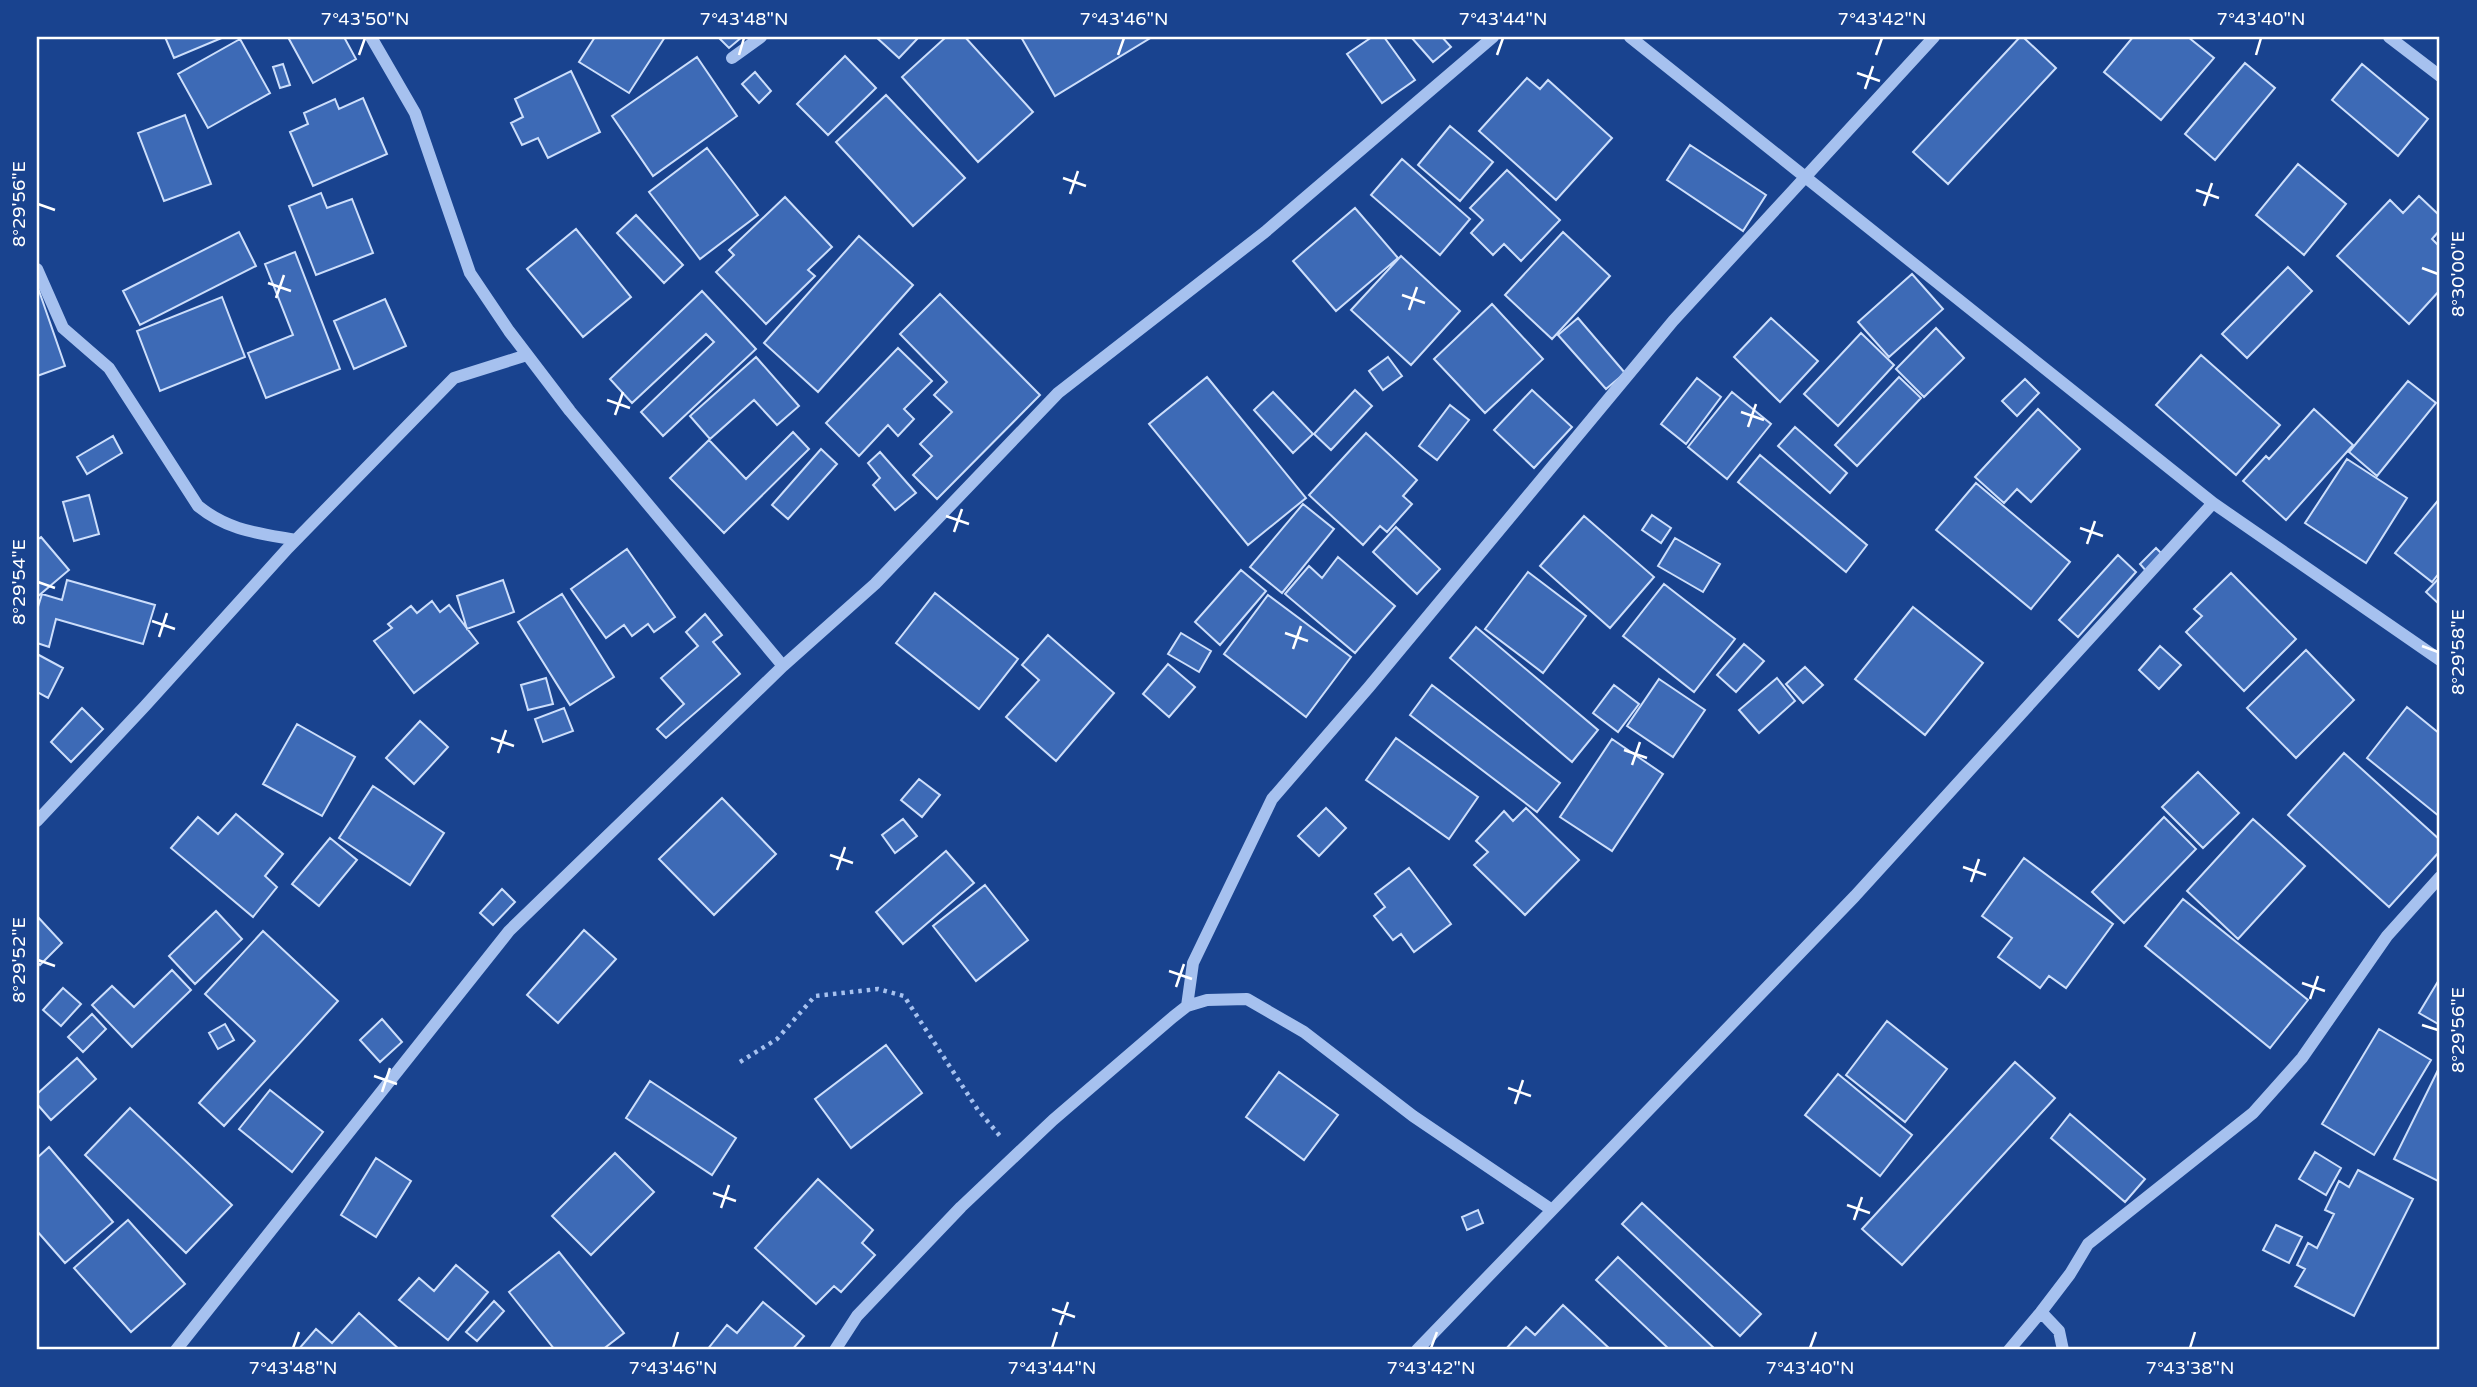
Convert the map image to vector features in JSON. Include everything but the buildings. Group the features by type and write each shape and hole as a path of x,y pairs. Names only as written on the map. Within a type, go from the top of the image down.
{"street":[{"path":"371,37 415,113 470,273 527,355 579,421 783,666"},
{"path":"732,58 761,37"},
{"path":"176,1350 509,931 783,666 874,584 1058,393 1265,232 1493,37"},
{"path":"1630,37 2213,503 2440,660"},
{"path":"1187,1006 1193,963 1272,799 1369,687 1673,321 1934,37"},
{"path":"2389,37 2440,76"},
{"path":"37,268 63,328 109,368 198,506 214,519 239,529 296,540"},
{"path":"37,821 296,540 454,377 527,355"},
{"path":"1417,1350 1855,896 2213,503"},
{"path":"2009,1350 2070,1274 2088,1244 2253,1113 2302,1058 2387,936 2440,877"},
{"path":"835,1350 858,1316 961,1206 1053,1120 1187,1006 1207,1000 1247,999 1304,1032 1413,1116 1552,1210"},
{"path":"2041,1312 2059,1331 2063,1350"}],"path":[{"path":"740,1062 777,1039 815,996 878,989 904,996 978,1110 1017,1155"}]}
